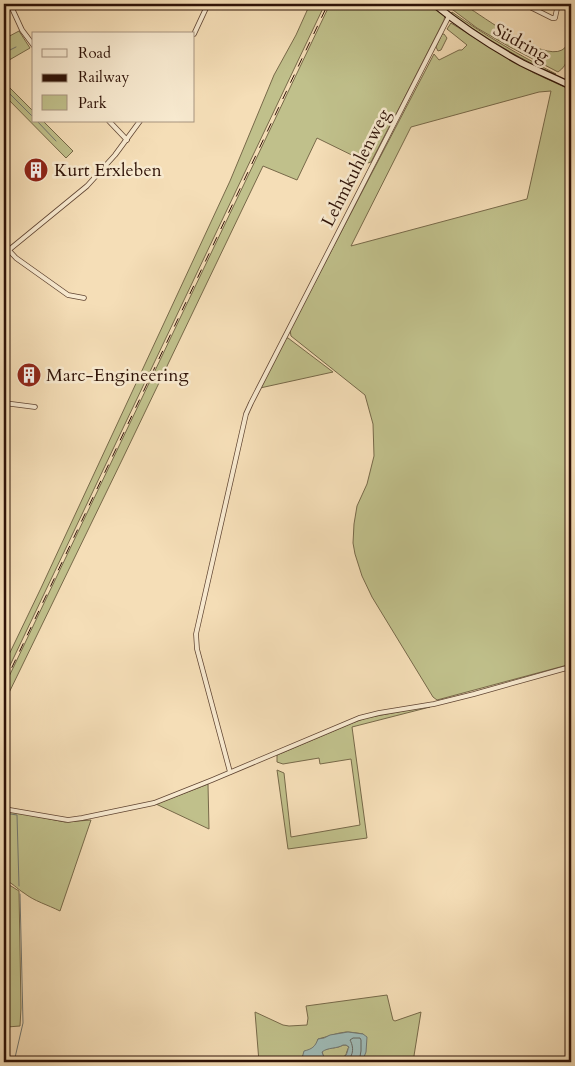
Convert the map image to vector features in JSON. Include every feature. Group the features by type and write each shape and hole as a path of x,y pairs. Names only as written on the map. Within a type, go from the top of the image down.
{"main road":[{"name":"Südring","path":"434,4 507,54 536,70 568,84"}],"street":[{"path":"10,4 22,30 32,43"},
{"path":"195,32 208,4"},
{"path":"524,4 555,18 558,4"},
{"name":"Lehmkuhlenweg","path":"230,772 197,649 196,634 246,414 449,16"},
{"path":"568,84 571,70"},
{"path":"110,122 127,140"},
{"path":"4,254 87,186 111,160 139,122"},
{"path":"4,245 16,258 68,295 84,298"},
{"path":"4,403 35,406"},
{"path":"4,808 68,820 154,803 359,718 434,704 571,667"}],"green space":[{"path":"310,4 325,4 4,678 4,665 230,181 274,75 296,35"},
{"path":"330,4 431,4 445,15 371,162 368,163 317,138 297,180 263,166 4,703 4,687"},
{"path":"445,4 467,4 466,6 499,28 541,49 553,52 562,50 571,38 567,61 558,72 477,28"},
{"path":"452,12 503,45 556,74 540,68 500,46 451,14"},
{"path":"451,23 534,73 571,90 571,664 437,700 433,697 372,597 362,576 355,554 353,543 357,506 367,484 374,456 373,424 365,395 291,336 290,330 434,54 439,60 462,50 467,45 447,29","holes":["551,91 527,199 351,246 411,127 539,92"]},
{"path":"19,31 30,48 4,63 4,39"},
{"path":"442,34 447,38 441,50 438,51 436,47"},
{"path":"4,82 32,110 32,122 44,122 73,151 66,158 4,95"},
{"path":"286,338 288,338 333,372 260,388"},
{"path":"430,707 352,727 367,838 288,849 277,770 284,773 291,837 360,825 351,759 320,764 319,758 283,764 277,762 277,755 366,718"},
{"path":"208,784 209,829 156,804"},
{"path":"4,810 65,822 91,820 60,911 32,898 10,882 4,880"},
{"path":"4,884 19,891 20,1026 7,1027 4,949"},
{"path":"387,995 393,1020 395,1021 421,1012 413,1062 362,1062 364,1060 363,1034 346,1032 318,1039 316,1046 302,1056 301,1062 259,1062 255,1012 283,1025 307,1025 306,1006"},
{"path":"343,1045 349,1047 344,1056 336,1059 326,1059 323,1055 322,1051 324,1050"}],"water":[{"path":"348,1032 363,1034 367,1037 366,1052 362,1062 301,1062 304,1051 313,1047 318,1039","holes":["346,1045 349,1047 346,1055 342,1057 326,1059 323,1055 322,1052 324,1050"]}],"waterway":[{"path":"4,53 16,47"},
{"path":"4,88 32,116"},
{"path":"38,122 56,141"},
{"path":"4,813 17,815 19,886"},
{"path":"14,1062 23,1023 20,894"}],"railway":[{"path":"4,684 328,4"}],"place":[{"name":"Kurt Erxleben","path":"36,170"},
{"name":"Marc-Engineering","path":"29,375"}]}
